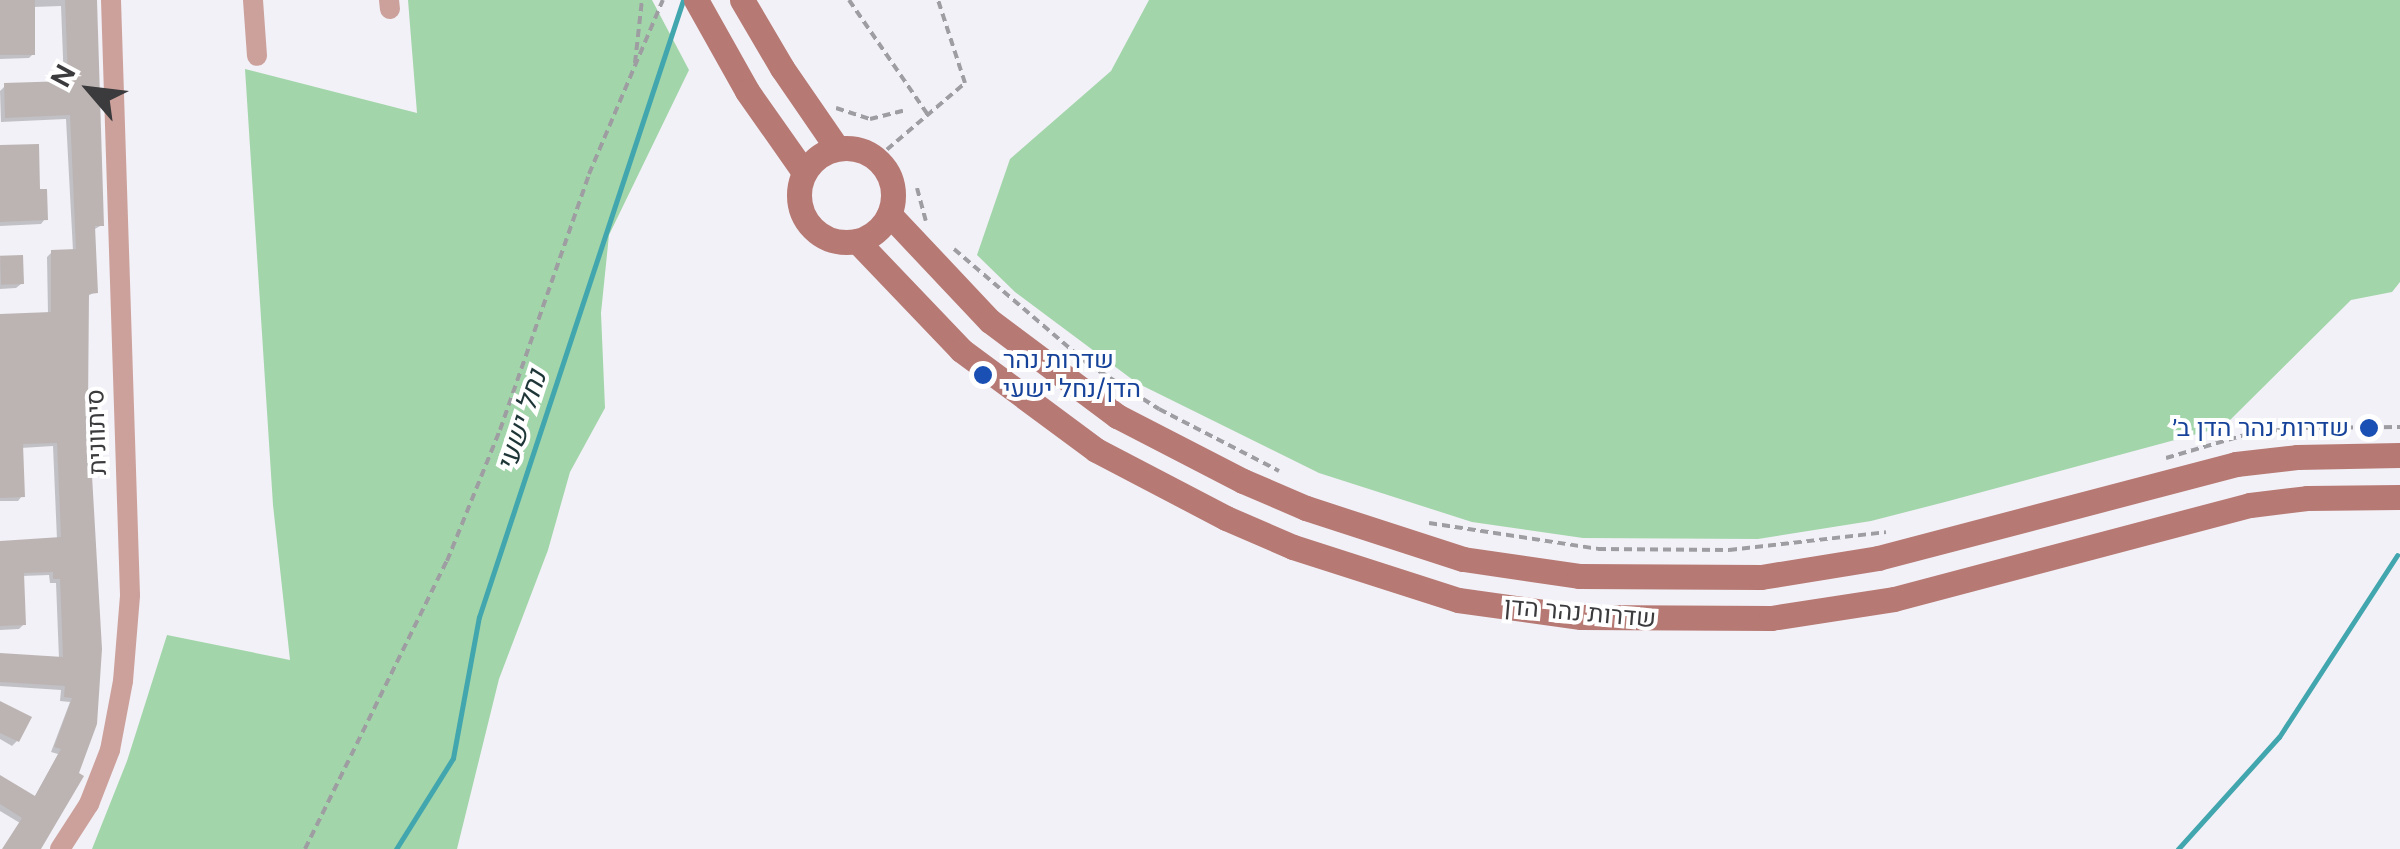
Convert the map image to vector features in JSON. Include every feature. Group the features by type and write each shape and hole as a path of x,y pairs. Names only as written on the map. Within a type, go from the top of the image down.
{"main road":[{"path":"696,0 724,53 804,172"},
{"path":"747,8 837,148"},
{"path":"851,147 877,158 894,190 889,214 876,232 857,241 842,242 814,230 799,202 804,172 812,161 837,148 851,147"},
{"name":"שדרות נהר הדן","path":"889,214 990,321 1118,416 1242,481 1306,508 1464,560 1579,576 1761,576 1878,558 2236,464 2297,456 2400,455"},
{"name":"שדרות נהר הדן","path":"857,241 961,350 1096,450 1226,518 1294,547 1458,600 1580,618 1771,618 1894,599 2250,505 2307,498 2400,497"}],"street":[{"name":"סיתוונית","path":"60,849 89,804 110,750 123,681 130,595 111,0"},
{"path":"254,0 258,56"}],"path":[{"path":"634,68 642,0"},
{"path":"305,849 447,561 500,430 589,174 663,0"},
{"path":"849,0 928,114"},
{"path":"877,158 965,83 938,0"},
{"path":"831,106 870,120 904,111"},
{"path":"918,188 927,224"},
{"path":"942,238 1088,364 1160,410 1280,472"},
{"path":"2160,460 2248,434 2293,428 2400,427"},
{"path":"1426,522 1598,550 1728,550 1903,528"}],"green space":[{"path":"408,0 652,0 689,70 609,235 601,313 605,408 570,472 548,550 499,679 457,849 92,849 127,761 167,635 290,660 273,505 245,69 417,113"},
{"path":"1149,0 2400,0 2400,282 2392,292 2351,300 2223,427 1945,502 1871,521 1758,539 1583,538 1472,522 1319,473 1137,383 1015,292 977,255 1010,159 1111,71"}],"building":[{"path":"0,0 35,0 35,55 0,55"},
{"path":"65,0 97,0 104,226 95,226 98,293 89,294 88,406 102,649 97,724 79,773 84,776 41,849 2,849 22,818 0,804 0,775 35,796 61,749 54,747 72,698 64,697 65,686 0,682 0,653 63,657 60,579 53,579 53,572 24,573 26,625 0,626 0,541 61,537 57,443 23,444 25,497 0,498 0,314 51,312 51,250 76,249 70,115 5,118 4,83 68,81"},
{"path":"39,144 40,189 47,189 48,220 0,222 0,145"},
{"path":"23,255 24,284 1,285 0,256"},
{"path":"0,701 32,717 19,742 0,733"}],"waterway":[{"name":"נחל ישעי","path":"396,849 453,758 479,617 683,0"},
{"path":"2178,849 2279,737 2397,555"}],"place":[{"name":"שדרות נהר הדן/נחל ישעי","path":"983,375"},
{"name":"שדרות נהר הדן ב׳","path":"2369,428"}]}
